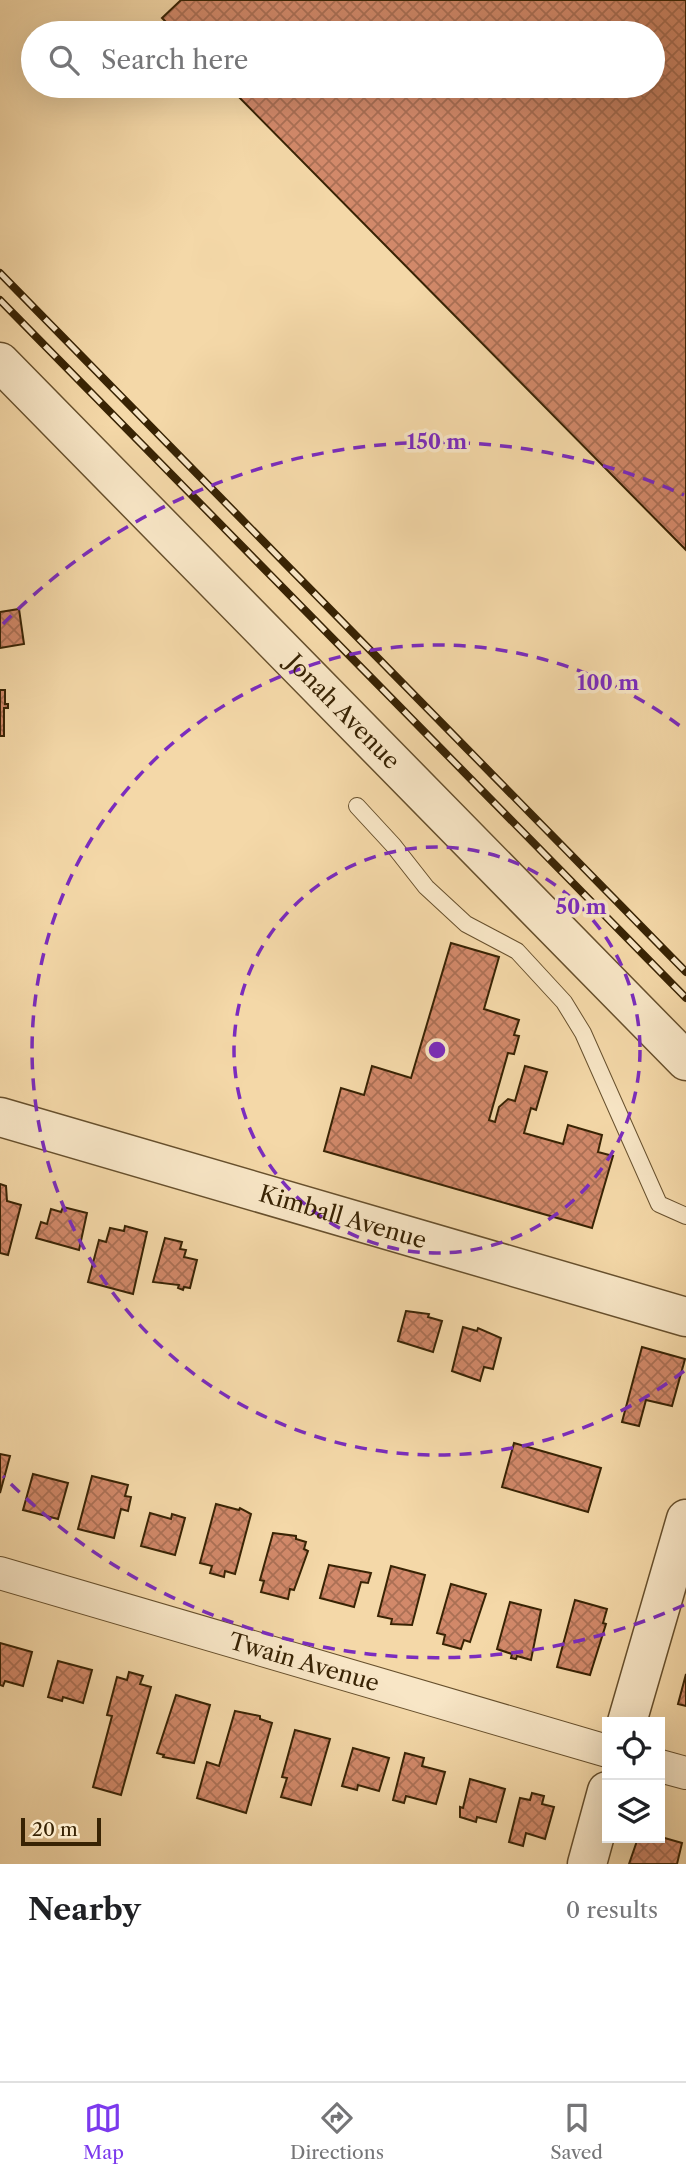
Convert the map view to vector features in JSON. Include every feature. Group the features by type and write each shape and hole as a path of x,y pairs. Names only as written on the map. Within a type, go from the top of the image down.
{"street":[{"name":"Jonah Avenue","path":"0,362 686,1061"},
{"name":"Kimball Avenue","path":"0,1117 686,1317"},
{"path":"628,1717 686,1519"},
{"name":"Twain Avenue","path":"0,1573 602,1750"},
{"path":"665,1767 686,1773"},
{"path":"587,1864 602,1809"}],"lane":[{"path":"357,806 426,887 466,924 517,951 564,1002 583,1033 659,1204 686,1216"}],"building":[{"path":"181,0 686,0 686,550 240,98 665,98 665,21 165,21 162,18"},
{"path":"19,609 24,644 0,648 0,612"},
{"path":"0,690 5,690 5,704 8,704 8,708 4,708 4,736 0,736"},
{"path":"451,943 499,957 484,1009 519,1020 514,1035 519,1036 514,1054 508,1053 489,1120 495,1122 499,1107 508,1099 515,1101 525,1066 547,1072 536,1110 531,1108 524,1133 563,1144 568,1125 602,1135 598,1152 613,1156 592,1228 324,1151 341,1088 364,1095 372,1066 411,1078"},
{"path":"0,1184 6,1186 7,1201 21,1205 8,1255 0,1253"},
{"path":"63,1207 87,1213 79,1250 36,1238 41,1222 47,1224 51,1209 61,1212"},
{"path":"125,1226 147,1232 133,1294 88,1282 99,1240 106,1242 110,1228 124,1231"},
{"path":"165,1238 182,1242 180,1249 186,1250 184,1257 197,1260 190,1288 184,1287 183,1290 178,1288 179,1285 153,1282"},
{"path":"406,1311 429,1314 428,1317 442,1321 433,1352 398,1341"},
{"path":"463,1327 477,1331 478,1328 501,1338 493,1369 484,1367 480,1381 452,1371"},
{"path":"642,1347 685,1359 672,1406 646,1400 639,1426 622,1422"},
{"path":"514,1443 601,1468 588,1512 502,1487"},
{"path":"0,1454 10,1456 0,1493"},
{"path":"33,1474 68,1483 58,1519 23,1510"},
{"path":"92,1476 128,1485 125,1496 131,1497 128,1511 121,1509 114,1538 78,1529"},
{"path":"216,1504 239,1510 240,1508 251,1514 235,1574 225,1571 224,1577 210,1573 212,1566 200,1563"},
{"path":"150,1513 171,1519 172,1514 185,1518 175,1555 141,1546"},
{"path":"273,1533 296,1536 296,1539 306,1542 304,1549 308,1551 288,1599 261,1592 264,1581 260,1580"},
{"path":"329,1565 371,1573 368,1583 361,1582 354,1607 320,1598"},
{"path":"391,1566 425,1575 412,1625 391,1624 392,1619 378,1616"},
{"path":"451,1584 486,1594 470,1642 464,1640 461,1649 443,1644 445,1635 437,1633"},
{"path":"575,1600 607,1609 603,1623 606,1624 590,1675 557,1667"},
{"path":"510,1602 541,1610 531,1660 517,1656 516,1659 511,1658 512,1654 497,1649"},
{"path":"0,1643 32,1652 23,1686 5,1681 3,1686 0,1685"},
{"path":"58,1661 92,1670 83,1703 63,1697 62,1701 48,1697"},
{"path":"129,1672 143,1676 140,1684 151,1687 121,1795 93,1787 112,1716 107,1715 117,1677 127,1680"},
{"path":"686,1674 686,1706 678,1704"},
{"path":"176,1695 210,1705 194,1763 163,1757 164,1755 157,1753"},
{"path":"235,1711 260,1716 260,1719 272,1723 246,1813 197,1798 207,1762 219,1766"},
{"path":"295,1730 330,1739 311,1805 281,1797 287,1778 282,1777"},
{"path":"353,1748 389,1758 379,1791 358,1785 357,1790 342,1786"},
{"path":"405,1753 424,1758 422,1766 445,1772 436,1804 406,1796 404,1803 393,1800"},
{"path":"470,1779 505,1789 496,1822 477,1817 476,1822 460,1817 460,1807 463,1808"},
{"path":"532,1793 544,1796 542,1804 554,1807 545,1839 526,1833 523,1846 509,1842 520,1798 530,1800"},
{"path":"665,1838 682,1843 677,1864 629,1864 636,1843 665,1843"}],"railway":[{"path":"0,273 686,972"},
{"path":"0,300 686,998"}]}
